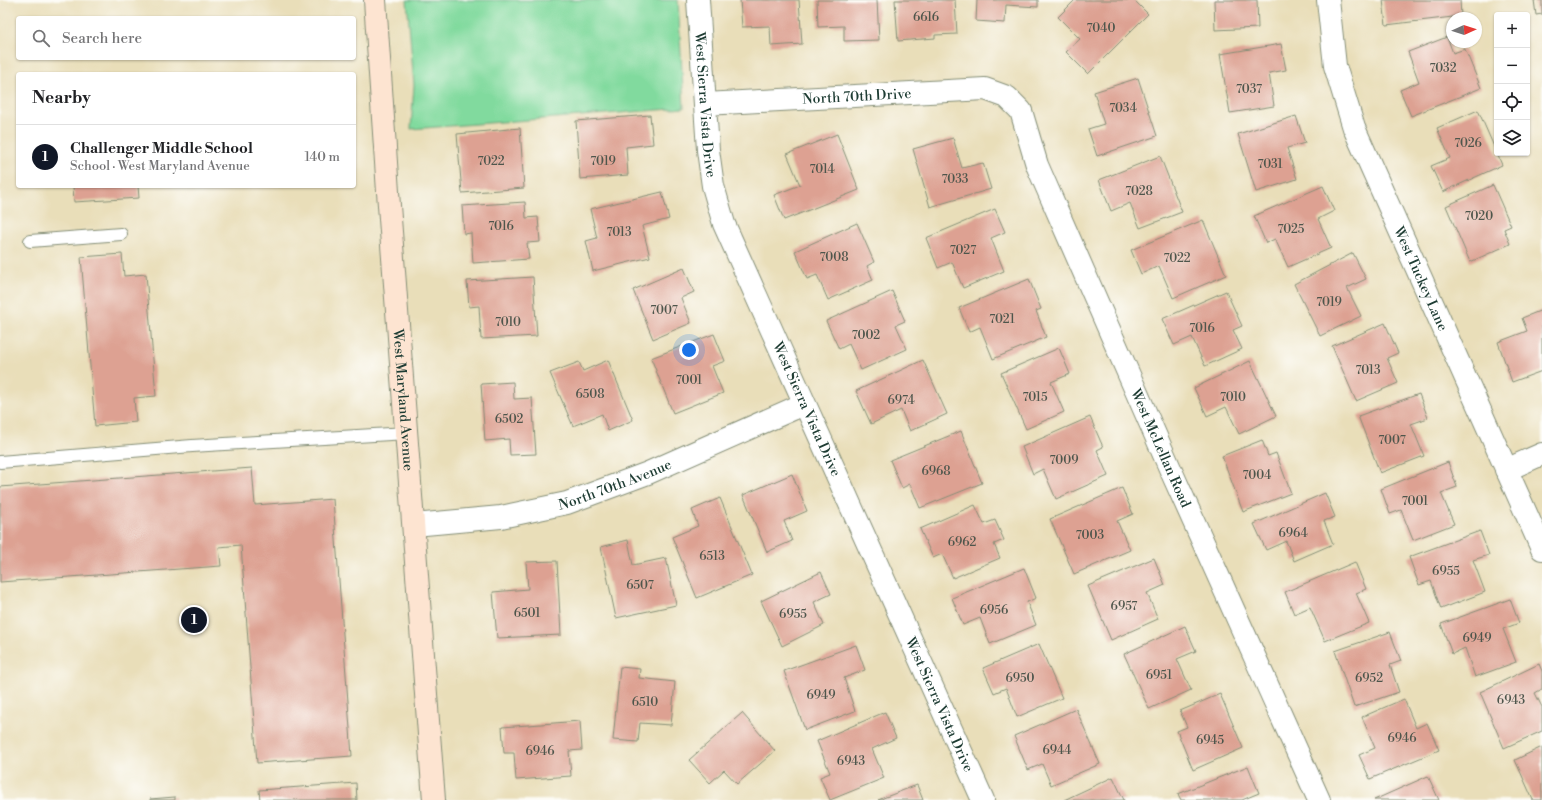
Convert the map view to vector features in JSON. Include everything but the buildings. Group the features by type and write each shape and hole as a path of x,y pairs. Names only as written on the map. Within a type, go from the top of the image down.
{"street":[{"name":"West Maryland Avenue","path":"375,0 382,119 434,800"},
{"name":"West Sierra Vista Drive","path":"698,0 704,104 713,186 724,224 983,800"},
{"name":"West Tuckey Lane","path":"1328,0 1335,66 1354,128 1542,549"},
{"name":"North 70th Drive","path":"704,104 985,89 1007,97"},
{"name":"West McLellan Road","path":"1007,97 1021,111 1037,164 1175,480 1318,800"},
{"name":"North 70th Avenue","path":"414,525 501,518 567,503 648,473 804,404"},
{"path":"1506,470 1542,454"}],"lane":[{"path":"30,241 121,234"},
{"path":"0,462 192,446 407,433"}],"green space":[{"path":"407,0 678,0 684,108 411,129 414,85"}],"place":[{"name":"Challenger Middle School","path":"194,620"}]}
